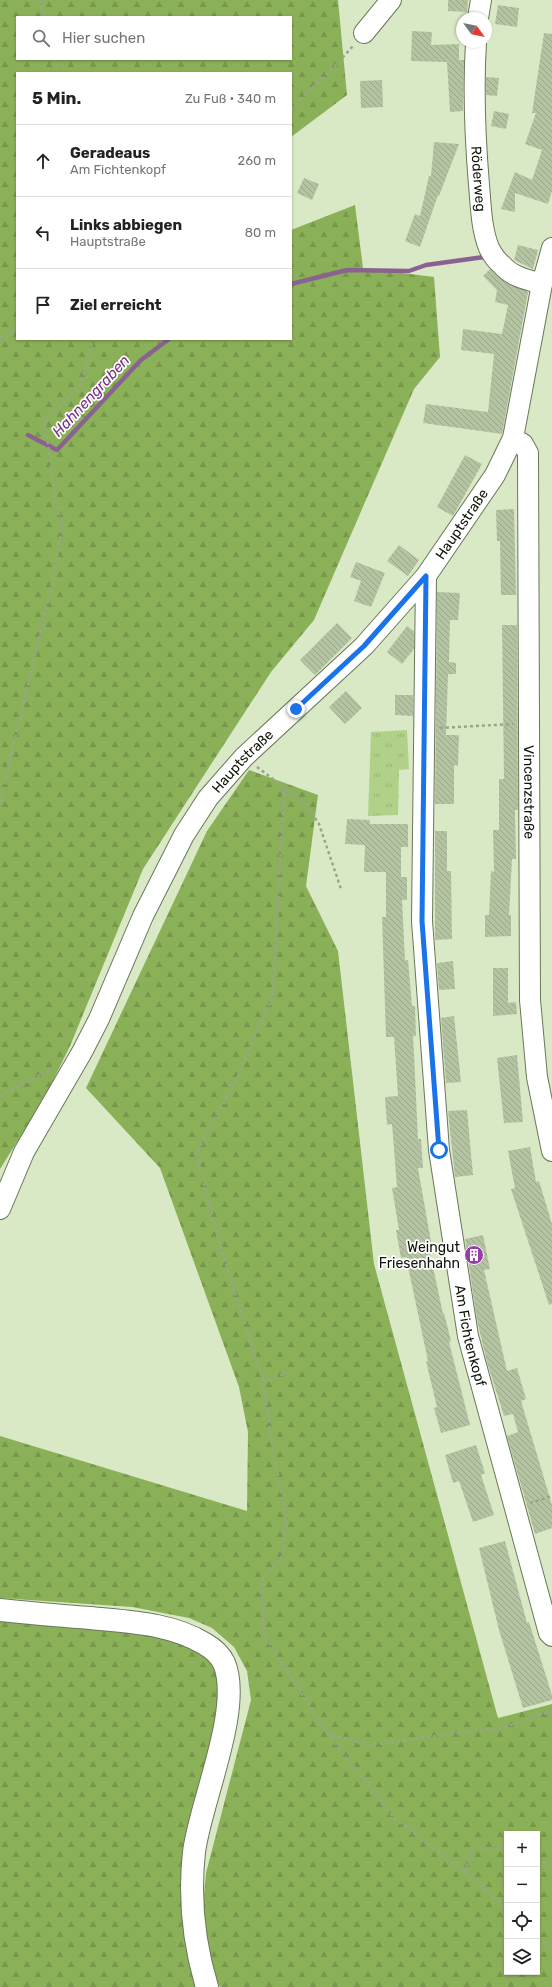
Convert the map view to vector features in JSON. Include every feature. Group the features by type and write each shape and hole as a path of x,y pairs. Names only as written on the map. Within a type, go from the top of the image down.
{"main road":[{"path":"0,1610 133,1622 168,1629 205,1644 216,1652 224,1663 229,1684 228,1710 194,1851 192,1889 199,1960 207,1987"}],"street":[{"path":"364,33 391,0"},
{"path":"479,12 481,0"},
{"name":"Röderweg","path":"476,48 474,124 483,225 490,249 501,265 509,272 542,284"},
{"name":"Hauptstraße","path":"0,1209 24,1152 82,1052 99,1019 143,916 164,874 184,835 208,798 244,757 364,646 426,576 495,475 513,438 542,284 552,248"},
{"name":"Vincenzstraße","path":"513,438 523,444 528,453 530,1000 537,1078 552,1151"},
{"name":"Am Fichtenkopf","path":"426,576 422,921 439,1150 468,1336 551,1638"}],"path":[{"path":"41,0 44,16"},
{"path":"292,107 337,64 364,33"},
{"path":"54,60 57,72"},
{"path":"0,338 16,330"},
{"path":"0,802 53,580 62,528 56,500 45,422 81,384 93,340"},
{"path":"425,729 530,723"},
{"path":"244,757 306,804 319,824 341,889"},
{"path":"284,788 273,995 236,1081 196,1154 220,1244 263,1381 275,1461 287,1518 281,1559 262,1579 264,1635 327,1733 394,1818 465,1872 504,1906"},
{"path":"0,1096 55,1066"},
{"path":"263,1381 289,1372"},
{"path":"516,1507 552,1496"},
{"path":"327,1733 368,1745 505,1727 552,1711"},
{"path":"465,1872 473,1848 504,1849"},
{"path":"540,1861 552,1866"},
{"path":"540,1939 552,1949"}],"green space":[{"path":"0,0 338,0 347,95 292,136 292,72 16,72 16,340 292,340 292,230 355,205 363,268 434,277 440,357 414,389 314,620 271,672 143,869 70,1046 44,1099 0,1169"},
{"path":"407,730 409,769 399,770 398,815 368,816 371,732"},
{"path":"249,770 318,795 306,886 338,951 374,1264 498,1718 552,1704 552,1987 220,1987 210,1967 202,1916 206,1873 251,1700 247,1671 234,1647 212,1628 189,1618 132,1607 0,1598 0,1436 247,1511 248,1432 239,1387 160,1168 86,1088 207,831"},
{"path":"0,1616 129,1627 203,1650 218,1670 223,1689 182,1898 188,1955 197,1987 0,1987"}],"building":[{"path":"448,0 468,0 467,12 448,11"},
{"path":"498,5 519,8 517,27 495,24"},
{"path":"412,31 432,32 431,45 456,44 456,48 459,48 459,60 464,60 463,111 450,112 447,62 411,61"},
{"path":"544,33 552,34 552,191 548,204 515,193 515,212 501,209 515,172 532,180 542,150 525,144 536,113 532,113"},
{"path":"486,77 499,78 497,96 486,95"},
{"path":"382,80 383,107 361,108 360,81"},
{"path":"494,111 509,114 506,129 491,126"},
{"path":"434,142 459,144 439,196 438,195 420,247 405,241 415,214 420,216 429,176 431,176"},
{"path":"304,178 319,184 312,200 297,193"},
{"path":"518,245 538,250 533,269 514,260"},
{"path":"490,269 505,282 528,292 502,434 423,423 426,404 488,412 494,354 461,350 463,329 502,334 508,305 495,302 497,290 483,276"},
{"path":"465,455 482,464 453,516 437,507"},
{"path":"514,509 516,595 501,595 500,541 497,541 496,510"},
{"path":"399,545 419,560 408,576 387,561"},
{"path":"356,562 385,573 371,607 354,601 361,581 350,577"},
{"path":"437,592 460,593 458,620 450,620 449,662 456,663 456,674 448,674 446,735 459,735 458,766 454,765 454,804 435,804"},
{"path":"337,623 352,638 315,675 300,660"},
{"path":"502,625 517,625 518,810 515,810 516,859 512,859 509,915 511,915 511,936 485,937 485,915 489,915 491,871 494,872 493,830 499,830 499,779 504,779"},
{"path":"407,626 414,631 414,649 402,664 387,652"},
{"path":"346,691 362,708 345,724 329,707"},
{"path":"395,695 413,695 413,716 395,715"},
{"path":"347,819 370,820 370,824 408,824 408,847 401,847 401,877 407,877 407,900 402,900 405,960 408,960 412,1006 415,1006 416,1036 413,1036 418,1139 421,1139 423,1168 418,1168 433,1253 430,1253 443,1314 444,1313 451,1341 449,1342 470,1425 441,1433 434,1408 437,1407 426,1361 428,1361 406,1257 401,1258 396,1230 399,1230 392,1188 397,1187 392,1124 387,1125 385,1097 398,1096 394,1037 386,1037 382,917 386,917 386,872 364,872 365,845 345,844"},
{"path":"435,831 447,831 447,871 451,871 452,939 435,940"},
{"path":"453,961 455,989 439,990 437,963"},
{"path":"493,968 508,968 508,1003 516,1002 517,1014 493,1016"},
{"path":"454,1016 461,1082 446,1083 441,1018"},
{"path":"517,1055 523,1122 504,1123 497,1058"},
{"path":"467,1110 473,1175 455,1177 448,1111"},
{"path":"530,1147 536,1182 539,1181 552,1224 552,1304 549,1305 511,1189 515,1188 508,1151"},
{"path":"483,1235 490,1269 484,1270 507,1371 517,1368 526,1399 521,1401 552,1505 552,1528 535,1534 507,1436 518,1432 513,1414 504,1416 487,1362 477,1320 465,1239"},
{"path":"476,1445 485,1473 481,1475 494,1515 473,1522 459,1481 453,1483 445,1455"},
{"path":"505,1541 527,1623 529,1622 552,1695 552,1700 523,1708 499,1630 479,1548"}],"waterway":[{"name":"Hahnengraben","path":"292,284 347,270 409,271 426,265 484,257"},
{"name":"Hahnengraben","path":"28,435 57,450 141,360 168,340"}],"place":[{"name":"Weingut Friesenhahn","path":"474,1255"}],"route":[{"path":"296,709 364,646 426,576 422,921 439,1150"}]}
